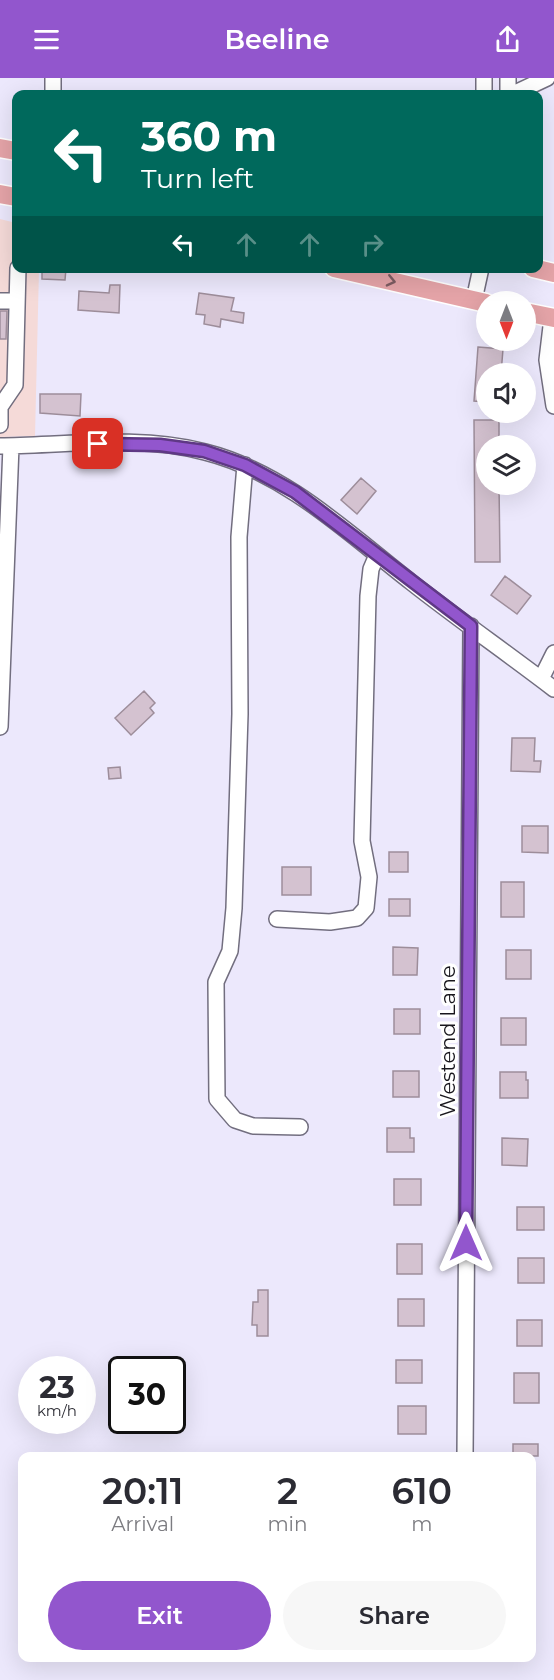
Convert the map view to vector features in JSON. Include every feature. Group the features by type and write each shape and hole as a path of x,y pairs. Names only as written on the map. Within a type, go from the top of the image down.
{"main road":[{"path":"356,273 476,300"},
{"path":"536,314 553,318"}],"street":[{"path":"522,90 547,78"},
{"path":"0,425 0,407 15,385 18,273"},
{"path":"480,273 480,291"},
{"path":"0,301 17,301"},
{"path":"553,318 548,360 554,406"},
{"path":"0,727 5,446 117,443 160,445 204,451 245,465 295,492 554,689"},
{"path":"245,465 239,537 240,714 234,908 230,951 216,982 217,1099 235,1120 253,1126 300,1127"},
{"path":"277,920 330,922 357,918 366,908 369,877 362,841 368,608 371,569 377,555"},
{"name":"Westend Lane","path":"465,1452 471,626"},
{"path":"541,679 554,653"}],"shaded area":[{"path":"0,219 12,222 12,273 39,273 35,436 0,437"}],"building":[{"path":"42,273 66,273 65,280 42,279"},
{"path":"110,285 120,285 119,313 78,310 79,291 109,293"},
{"path":"199,293 234,298 231,311 244,313 243,323 221,319 220,327 204,324 205,315 196,314"},
{"path":"0,311 7,311 6,339 0,339"},
{"path":"478,351 503,351 502,363 477,363"},
{"path":"476,374 476,401 474,401"},
{"path":"40,394 81,394 80,416 40,413"},
{"path":"474,420 476,420 476,423 499,423 499,435 476,435 476,495 499,495 500,562 475,562"},
{"path":"361,478 376,491 357,514 341,500"},
{"path":"505,576 531,596 517,614 491,595"},
{"path":"144,691 155,703 150,708 154,713 131,735 115,718"},
{"path":"512,738 535,738 534,761 541,761 540,772 511,771"},
{"path":"120,767 121,778 109,779 108,768"},
{"path":"522,826 548,826 548,853 522,852"},
{"path":"389,852 408,852 408,872 389,872"},
{"path":"282,867 311,867 311,895 282,895"},
{"path":"501,882 524,882 524,917 501,917"},
{"path":"389,899 410,899 410,916 389,916"},
{"path":"393,947 418,948 417,975 393,975"},
{"path":"506,950 531,950 531,979 506,979"},
{"path":"394,1009 420,1009 420,1034 394,1034"},
{"path":"501,1018 526,1018 526,1045 501,1045"},
{"path":"393,1071 419,1071 419,1097 393,1097"},
{"path":"500,1072 526,1072 528,1098 500,1098"},
{"path":"387,1128 410,1128 410,1138 414,1138 414,1152 387,1152"},
{"path":"502,1138 528,1139 527,1166 502,1165"},
{"path":"394,1179 421,1179 421,1205 394,1205"},
{"path":"517,1207 544,1207 544,1230 517,1230"},
{"path":"397,1244 422,1244 422,1274 397,1274"},
{"path":"518,1258 544,1258 544,1283 518,1283"},
{"path":"258,1290 268,1290 268,1336 257,1336 257,1325 252,1325 253,1302 258,1302"},
{"path":"398,1299 424,1299 424,1326 398,1326"},
{"path":"517,1320 542,1320 542,1346 517,1346"},
{"path":"396,1360 422,1360 422,1383 396,1383"},
{"path":"514,1373 539,1373 539,1403 514,1403"},
{"path":"398,1406 426,1406 426,1434 398,1434"},
{"path":"513,1444 538,1444 538,1456 536,1452 513,1452"}],"route":[{"path":"98,444 160,445 204,451 245,465 295,492 471,626 466,1243"}]}
